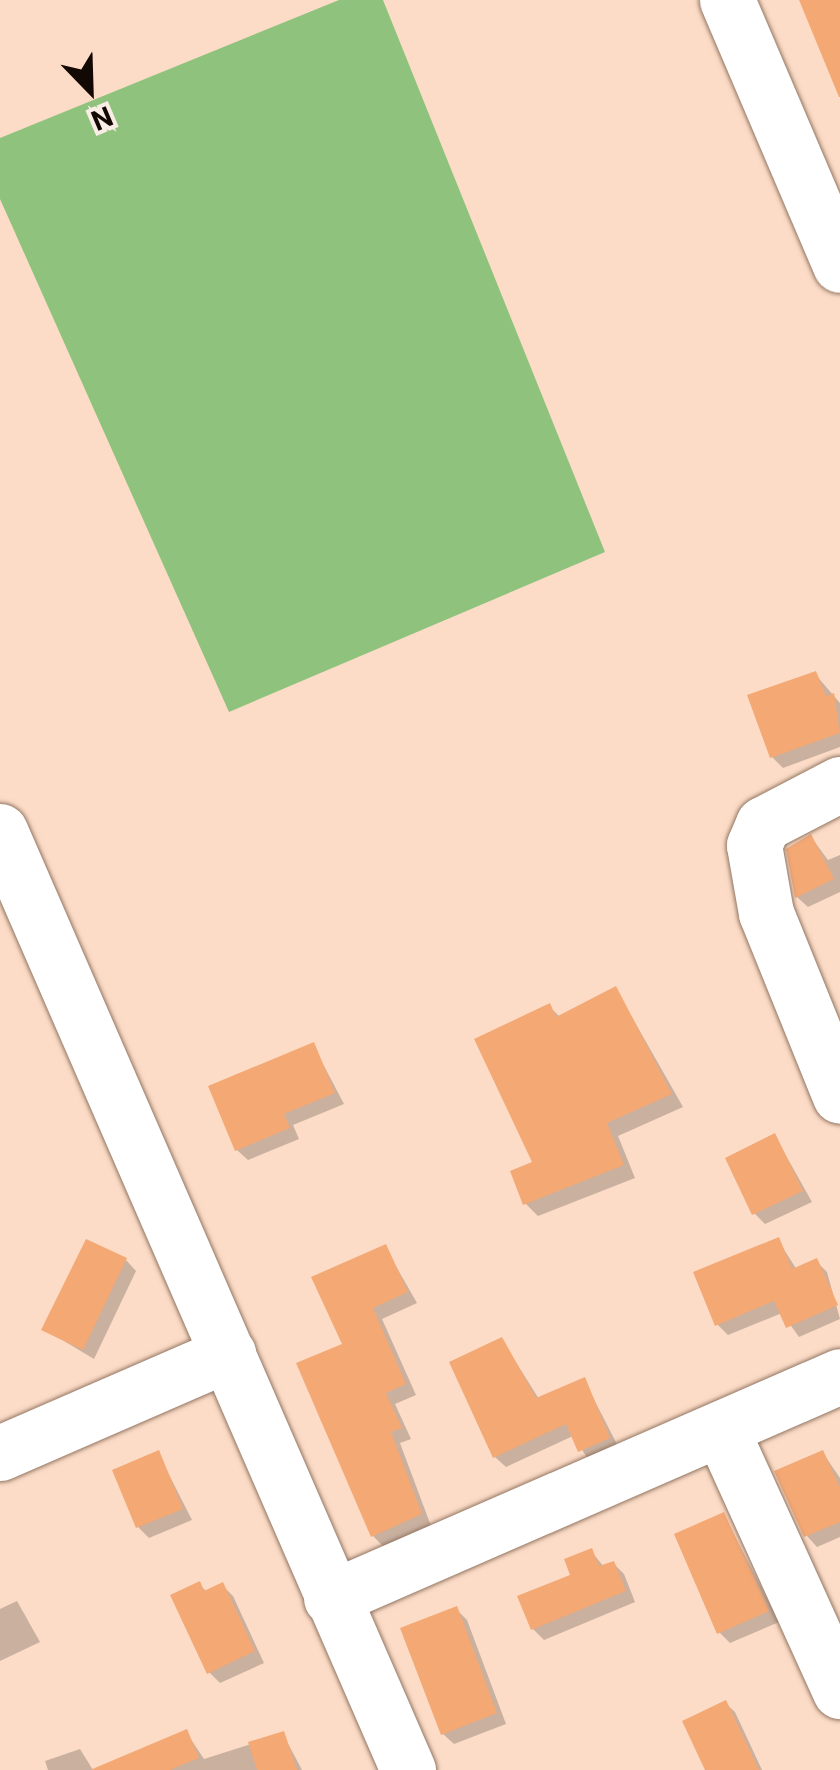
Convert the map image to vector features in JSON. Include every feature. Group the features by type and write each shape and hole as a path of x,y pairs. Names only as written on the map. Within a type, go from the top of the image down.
{"street":[{"path":"726,0 840,266"},
{"path":"840,784 763,824 754,845 766,913 840,1096"},
{"path":"0,832 408,1770"},
{"path":"0,1454 228,1354"},
{"path":"332,1598 840,1376"},
{"path":"720,1429 840,1691"}],"green space":[{"path":"339,0 383,0 605,552 229,712 0,199 0,138"}],"building":[{"path":"799,0 840,0 840,97 839,97"},
{"path":"816,671 826,696 834,693 840,733 770,758 747,695"},
{"path":"811,834 834,879 795,898 786,849"},
{"path":"616,986 672,1094 607,1123 624,1165 523,1205 510,1171 532,1162 474,1039 550,1003 556,1017"},
{"path":"314,1042 335,1093 284,1114 290,1128 235,1151 208,1086"},
{"path":"775,1133 803,1191 752,1215 725,1158"},
{"path":"779,1237 792,1269 817,1258 838,1305 786,1328 774,1301 715,1326 693,1272"},
{"path":"86,1239 127,1258 83,1350 41,1330"},
{"path":"386,1244 408,1292 373,1308 406,1384 386,1393 402,1428 391,1432 422,1514 371,1537 296,1363 342,1344 311,1277"},
{"path":"502,1337 536,1398 585,1377 610,1438 578,1452 566,1424 493,1458 449,1362"},
{"path":"159,1450 183,1509 136,1528 112,1470"},
{"path":"823,1450 840,1488 840,1522 804,1537 774,1471"},
{"path":"724,1512 769,1611 717,1634 674,1534"},
{"path":"592,1548 599,1566 614,1561 626,1591 531,1630 517,1596 570,1575 564,1559"},
{"path":"200,1581 204,1591 223,1582 255,1651 207,1674 170,1595"},
{"path":"457,1606 497,1713 441,1735 400,1628"},
{"path":"726,1700 759,1770 705,1770 682,1721"},
{"path":"187,1729 199,1758 170,1770 90,1770"},
{"path":"284,1731 297,1770 257,1770 248,1742"}]}
